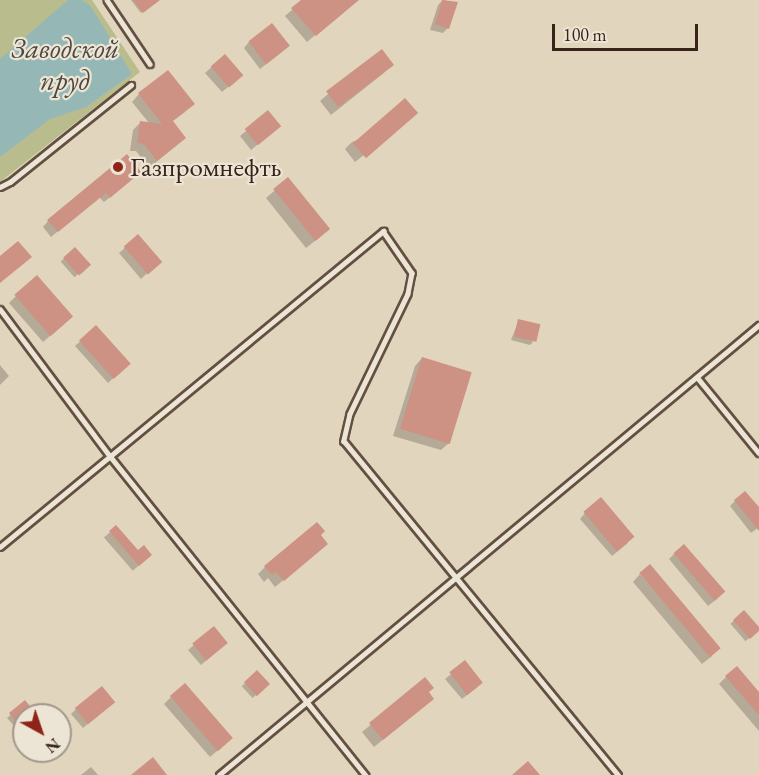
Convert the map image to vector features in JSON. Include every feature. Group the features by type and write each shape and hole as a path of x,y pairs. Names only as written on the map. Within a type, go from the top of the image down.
{"lane":[{"path":"107,0 150,64"},
{"path":"0,187 10,182 131,84"},
{"path":"0,547 383,231 412,273 410,284 408,294 350,414 344,441 618,775"},
{"path":"0,309 110,456 305,702 366,775"},
{"path":"219,775 759,325"},
{"path":"697,378 759,453"}],"green space":[{"name":"Заводской пруд","path":"0,0 92,0 140,72 0,182"}],"water":[{"name":"Заводской пруд","path":"68,0 81,0 90,5 132,74 86,107 50,119 0,157 0,59"}],"building":[{"path":"133,0 160,0 143,13"},
{"path":"301,0 359,0 316,36 291,8"},
{"path":"442,0 458,2 449,29 435,24"},
{"path":"272,23 290,46 266,64 248,41"},
{"path":"382,49 394,65 338,107 326,91"},
{"path":"225,54 243,75 229,88 211,66"},
{"path":"168,70 195,104 173,121 186,138 157,161 144,144 137,143 140,121 162,124 138,93"},
{"path":"405,98 418,113 366,158 353,143"},
{"path":"268,110 281,126 258,145 245,129"},
{"path":"127,154 141,172 110,198 106,193 58,232 47,220"},
{"path":"288,177 330,229 315,241 273,189"},
{"path":"138,234 162,262 148,274 124,246"},
{"path":"18,241 32,257 0,283 0,256"},
{"path":"75,247 91,265 79,276 63,258"},
{"path":"37,275 73,317 50,336 14,295"},
{"path":"518,319 540,324 536,342 514,337"},
{"path":"96,325 131,364 114,379 79,340"},
{"path":"422,357 472,372 450,444 400,429"},
{"path":"745,491 759,507 759,531 734,500"},
{"path":"601,497 634,537 617,552 583,512"},
{"path":"317,522 325,531 321,535 328,544 284,581 276,572 272,575 264,566"},
{"path":"116,525 138,550 144,545 152,555 139,566 109,531"},
{"path":"684,544 725,592 715,601 673,553"},
{"path":"650,564 721,648 710,657 639,573"},
{"path":"744,610 759,627 759,631 750,639 733,620"},
{"path":"214,626 228,643 206,661 192,644"},
{"path":"465,660 483,683 467,695 449,672"},
{"path":"737,666 759,692 759,715 725,676"},
{"path":"257,670 270,684 257,696 244,682"},
{"path":"425,677 434,688 429,692 434,699 383,740 369,723"},
{"path":"185,683 233,738 218,751 170,696"},
{"path":"102,686 115,702 88,724 75,708"},
{"path":"153,757 167,775 131,775"},
{"path":"528,761 540,775 512,775"}],"place":[{"name":"Газпромнефть","path":"118,167"}]}
